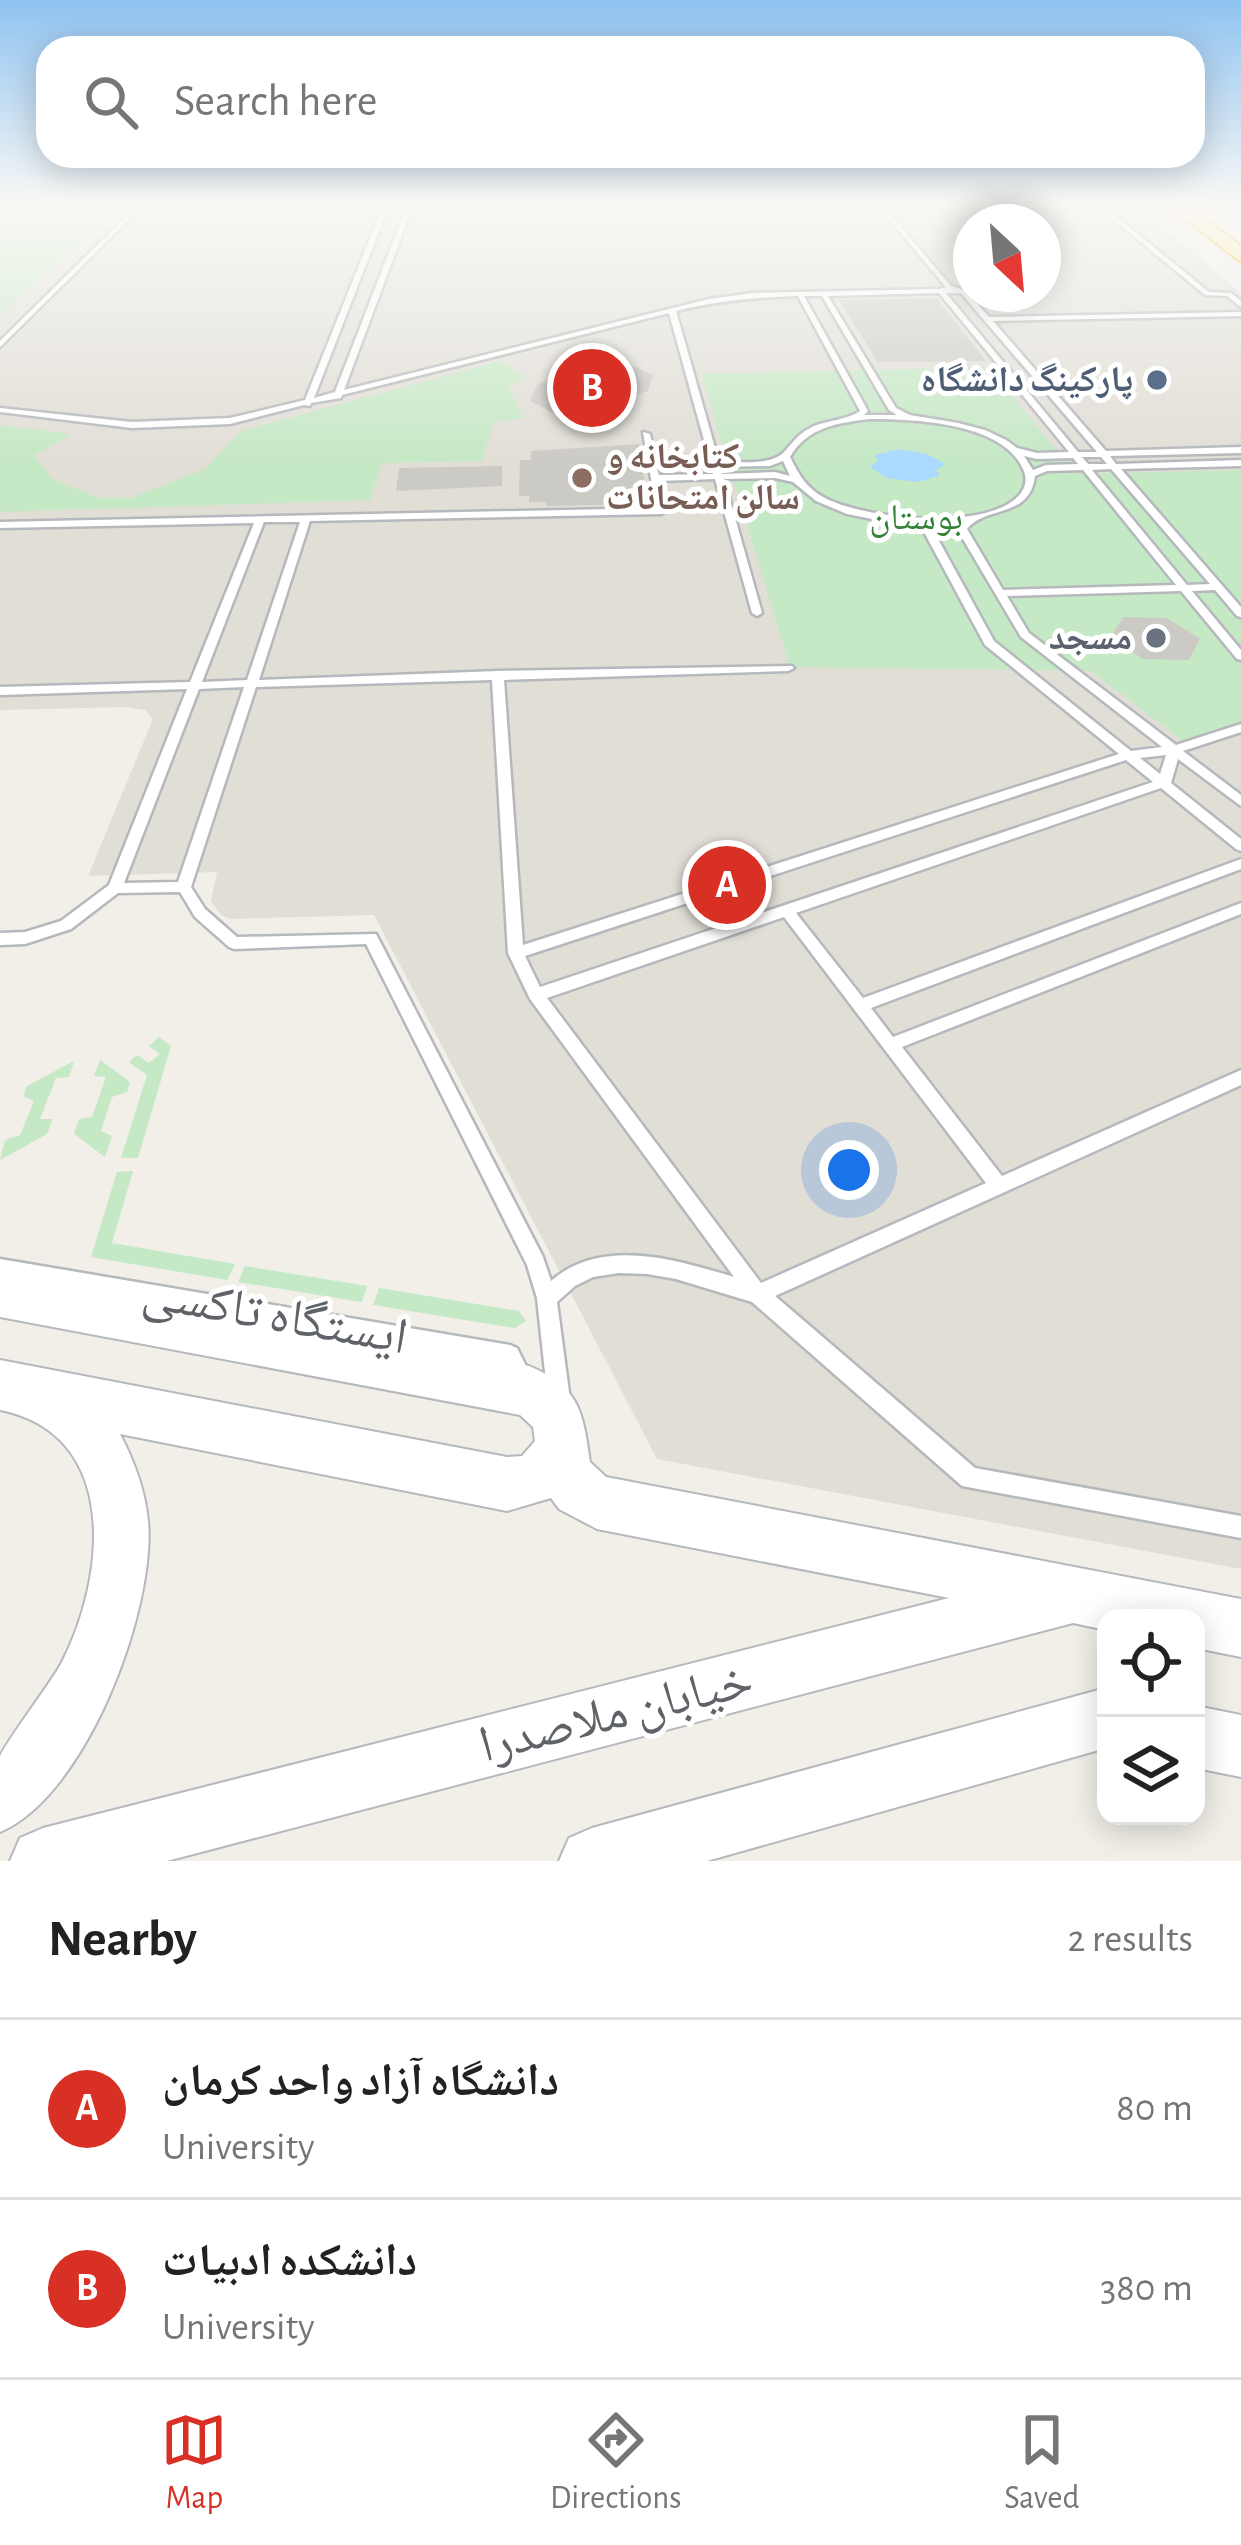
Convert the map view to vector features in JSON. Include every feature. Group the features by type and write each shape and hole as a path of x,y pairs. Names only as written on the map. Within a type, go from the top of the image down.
{"street":[{"path":"0,1294 551,1421"},
{"path":"20,1389 507,1484 542,1476 551,1421"},
{"path":"0,1799 20,1782 86,1681 118,1582 119,1496 91,1431 20,1389"},
{"path":"551,1421 568,1481 580,1495 597,1502 1073,1595"},
{"name":"خیابان ملاصدرا","path":"43,1861 1073,1595 1147,1609"},
{"name":"خیابان ملاصدرا","path":"1205,1620 1241,1628"},
{"path":"592,1861 1097,1721"},
{"path":"1205,1739 1241,1746"}],"lane":[{"path":"0,345 56,290"},
{"path":"307,404 352,290"},
{"path":"338,396 378,290"},
{"path":"0,410 164,426 230,421 710,301 925,290"},
{"path":"946,290 964,320 1241,657"},
{"path":"960,290 1241,614"},
{"path":"1202,290 1208,295 1229,295 1241,309"},
{"path":"800,294 863,411 856,418"},
{"path":"824,294 893,410 909,417 969,429 1014,451 1075,455 1241,450"},
{"path":"964,320 1241,309"},
{"path":"672,310 757,613"},
{"path":"654,472 770,463 786,457 804,434 856,418 909,417"},
{"path":"0,525 661,511 646,434"},
{"path":"654,472 775,475 795,480 845,509 910,521 970,519 1018,501 1030,485 1031,474 1014,451"},
{"path":"786,457 795,480"},
{"path":"1031,474 1046,468 1241,463"},
{"path":"306,519 184,886 200,913 234,943 371,938 536,1263 547,1298 551,1421"},
{"path":"970,519 962,529 1024,634 1241,802"},
{"path":"0,939 25,938 66,925 115,888 260,520"},
{"path":"910,521 928,530 989,643 1241,846"},
{"path":"1000,593 1218,586"},
{"path":"0,691 788,668"},
{"path":"497,675 516,953 536,995 758,1294 970,1478 1241,1527"},
{"path":"516,953 1128,755 1174,750 1241,728"},
{"path":"1164,784 1174,750"},
{"path":"536,995 1164,784"},
{"path":"860,1006 1241,864"},
{"path":"115,888 184,886"},
{"path":"890,1045 1241,908"},
{"path":"787,911 999,1186"},
{"path":"547,1298 563,1278 644,1261 758,1294 1241,1078"},
{"name":"ایستگاه تاکسی","path":"0,1268 510,1355 551,1421"}],"shaded area":[{"path":"0,290 953,290 953,312 1061,312 1061,290 1237,290 1241,293 1241,1569 657,1459 374,915 231,919 221,915 211,901 217,872 88,876 153,719 145,710 0,710"}],"green space":[{"path":"0,290 28,290 0,315"},
{"path":"500,361 527,377 508,387 524,418 493,422 482,461 381,463 370,500 0,512 0,425 72,434 34,455 52,479 99,498 131,498 205,469 241,431"},
{"name":"بوستان","path":"990,367 1075,474 1241,470 1241,727 1187,744 1091,671 790,667 701,374"},
{"path":"159,1037 171,1046 138,1158 121,1158 147,1075 129,1062 137,1055 149,1063 160,1054 149,1046"},
{"path":"100,1060 130,1082 127,1092 112,1097 101,1131 112,1136 105,1157 74,1134 79,1119 92,1117 106,1077 94,1076"},
{"path":"74,1061 69,1077 56,1078 40,1119 53,1119 47,1134 0,1160 5,1140 20,1135 34,1101 23,1096 27,1086"},
{"path":"133,1171 112,1243 235,1264 227,1280 91,1257 117,1172"},
{"path":"245,1266 367,1286 362,1302 238,1282"},
{"path":"379,1288 519,1311 526,1321 515,1328 373,1305"}],"water":[{"path":"899,449 927,454 945,464 936,470 940,476 917,482 887,478 870,467 878,461 875,455"}],"building":[{"path":"936,298 986,361 878,362 839,300"},
{"path":"603,366 636,367 653,375 648,391 563,418 530,401 537,385 563,373"},
{"name":"کتابخانه و سالن امتحانات","path":"639,444 648,504 547,506 519,496 520,460 531,460 531,451"},
{"path":"502,466 502,486 396,491 399,468"},
{"name":"مسجد","path":"1123,617 1167,618 1200,639 1189,660 1143,659 1111,637"}],"place":[{"name":"پارکینگ دانشگاه","path":"1157,380"},
{"name":"دانشکده ادبیات","path":"592,388"},
{"name":"کتابخانه و سالن امتحانات","path":"582,478"},
{"name":"مسجد","path":"1156,638"},
{"name":"دانشگاه آزاد واحد کرمان","path":"727,885"}]}
